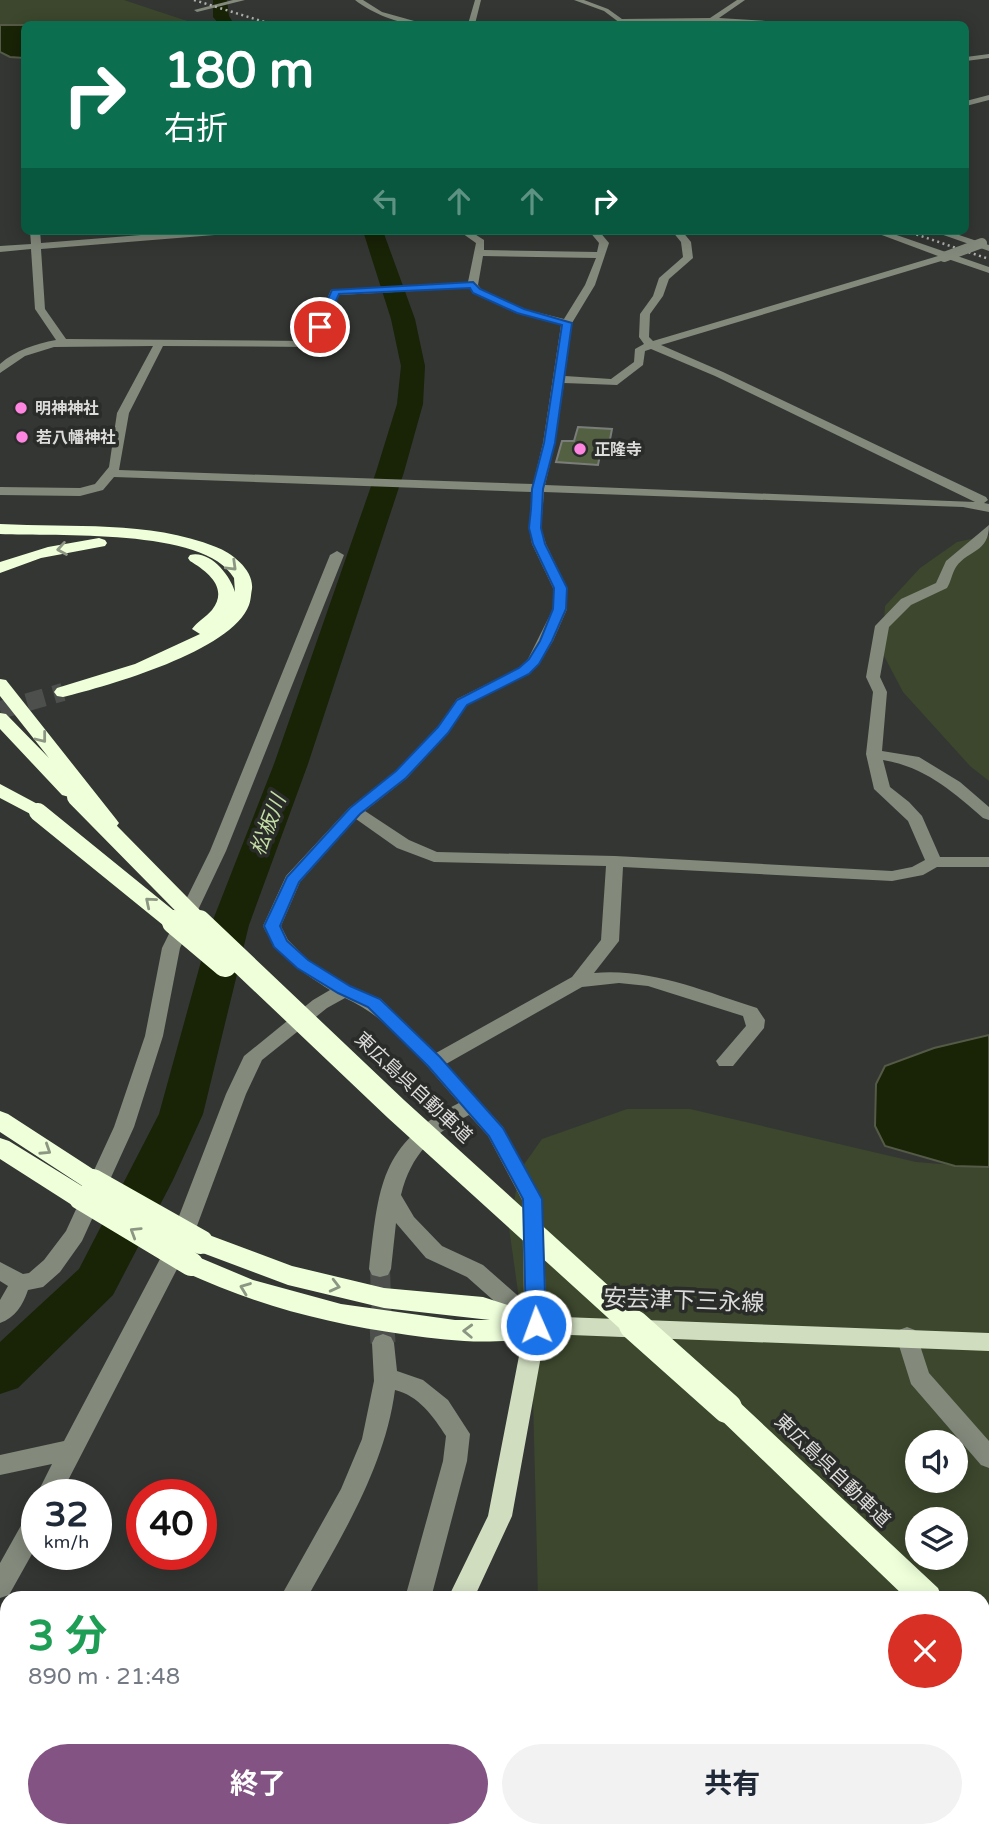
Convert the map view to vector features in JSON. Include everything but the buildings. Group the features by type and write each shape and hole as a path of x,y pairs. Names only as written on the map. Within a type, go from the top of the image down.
{"highway":[{"path":"0,529 117,534 173,540 210,550 229,561 243,577 246,592 241,608 226,625 198,643 161,660 61,688 183,640 214,620 226,600 228,586 221,575 194,557 173,550 141,545 101,543 55,549 0,568"},
{"path":"0,684 81,795"},
{"name":"東広島呉自動車道","path":"0,718 81,795 146,871 371,1088 727,1408 920,1591"},
{"path":"0,790 38,812 95,856 371,1088"},
{"path":"0,1120 87,1189"},
{"path":"0,1147 87,1189 196,1253 247,1289 352,1317 455,1331 482,1332 536,1325"}],"main road":[{"name":"安芸津下三永線","path":"536,1325 907,1336 989,1342"},
{"path":"464,1591 500,1516 536,1325"}],"street":[{"path":"197,10 242,0"},
{"path":"358,0 380,13 410,21"},
{"path":"472,21 478,0"},
{"path":"577,0 606,10 618,21"},
{"path":"712,20 742,0"},
{"path":"702,21 736,21"},
{"path":"969,59 989,57"},
{"path":"969,103 989,97"},
{"path":"964,240 989,233"},
{"path":"35,235 40,309 63,342"},
{"path":"0,249 176,235"},
{"path":"470,235 481,242 473,285 477,291 520,311 567,323"},
{"path":"536,1325 532,1199 496,1132 470,1106 434,1062 374,1003 302,964 280,943 272,926 292,880 355,811 401,775 443,730 462,702 524,671 534,662 546,641 560,609 560,588 537,536 538,489 550,443 567,323 596,276 604,243 597,235"},
{"path":"680,235 686,242 688,258 664,278 658,296 645,314 644,337 651,345 719,374 989,503"},
{"path":"887,235 989,270"},
{"path":"949,235 987,244"},
{"path":"866,280 864,278 940,254 987,244"},
{"path":"480,253 602,256"},
{"path":"560,379 613,383 639,363 640,349 651,345 866,280 924,270 959,260"},
{"path":"0,370 34,348 63,342 312,344 335,292 473,285"},
{"path":"0,491 29,493 93,490 112,473 123,413 160,342"},
{"path":"112,473 963,503 989,508"},
{"path":"934,862 919,824 909,808 881,789 874,754 880,692 873,677 882,626 906,602 942,585 951,564 976,545 989,529"},
{"path":"0,1270 20,1283 35,1282 52,1266 75,1235 124,1127 154,1036 171,948 218,851 337,555"},
{"path":"874,754 913,760 954,785 989,815"},
{"path":"355,811 403,844 434,857 615,861 891,876 917,872 934,862 989,862"},
{"path":"434,1062 578,981 610,941 615,861"},
{"path":"578,981 620,976 649,980 750,1012 756,1020 755,1028 726,1061"},
{"path":"56,1479 180,1242 236,1094 254,1056 320,1004 344,989"},
{"path":"380,1269 386,1216 403,1157 418,1138 470,1106"},
{"path":"391,1197 407,1223 433,1252 475,1271 536,1325"},
{"path":"0,1314 14,1300 20,1283"},
{"path":"907,1336 919,1377 989,1458"},
{"path":"297,1591 326,1543 353,1488 372,1439 385,1380 383,1343"},
{"path":"385,1380 399,1381 415,1387 440,1407 458,1434 455,1461 420,1591"},
{"path":"0,1465 70,1450"},
{"path":"0,1587 21,1550"}],"shaded area":[{"path":"0,0 124,0 187,21 21,21 21,25 0,25"},
{"path":"0,25 21,25 21,58 10,57 0,52"},
{"path":"989,535 989,781 970,766 903,692 882,652 885,606 920,568 957,542"},
{"path":"989,1035 989,1167 955,1166 885,1146 875,1126 876,1084 885,1066 934,1048"},
{"path":"627,1109 690,1109 916,1162 989,1168 989,1591 538,1591 533,1398 509,1228 520,1170 542,1139"}],"waterway":[{"name":"松板川","path":"220,0 221,17 224,21"},
{"name":"松板川","path":"0,1373 96,1282 150,1180 181,1114 230,925 291,764 390,472 410,404 413,366 403,319 374,235"}],"tunnel":[{"path":"0,710 63,692"},
{"path":"380,1269 382,1327"},
{"path":"382,1325 383,1343"}],"railway":[{"path":"194,0 261,21"},
{"path":"918,235 989,259"}],"place":[{"name":"明神神社","path":"21,408"},
{"name":"若八幡神社","path":"22,437"},
{"name":"正隆寺","path":"580,449"}],"route":[{"path":"320,327 335,292 473,285 477,291 520,311 567,323 550,443 538,489 536,509 535,528 539,544 560,588 560,609 546,641 534,662 524,671 462,702 443,730 401,775 355,811 292,880 272,926 280,943 302,964 374,1003 434,1062 470,1106 496,1132 532,1199 536,1325"}]}
